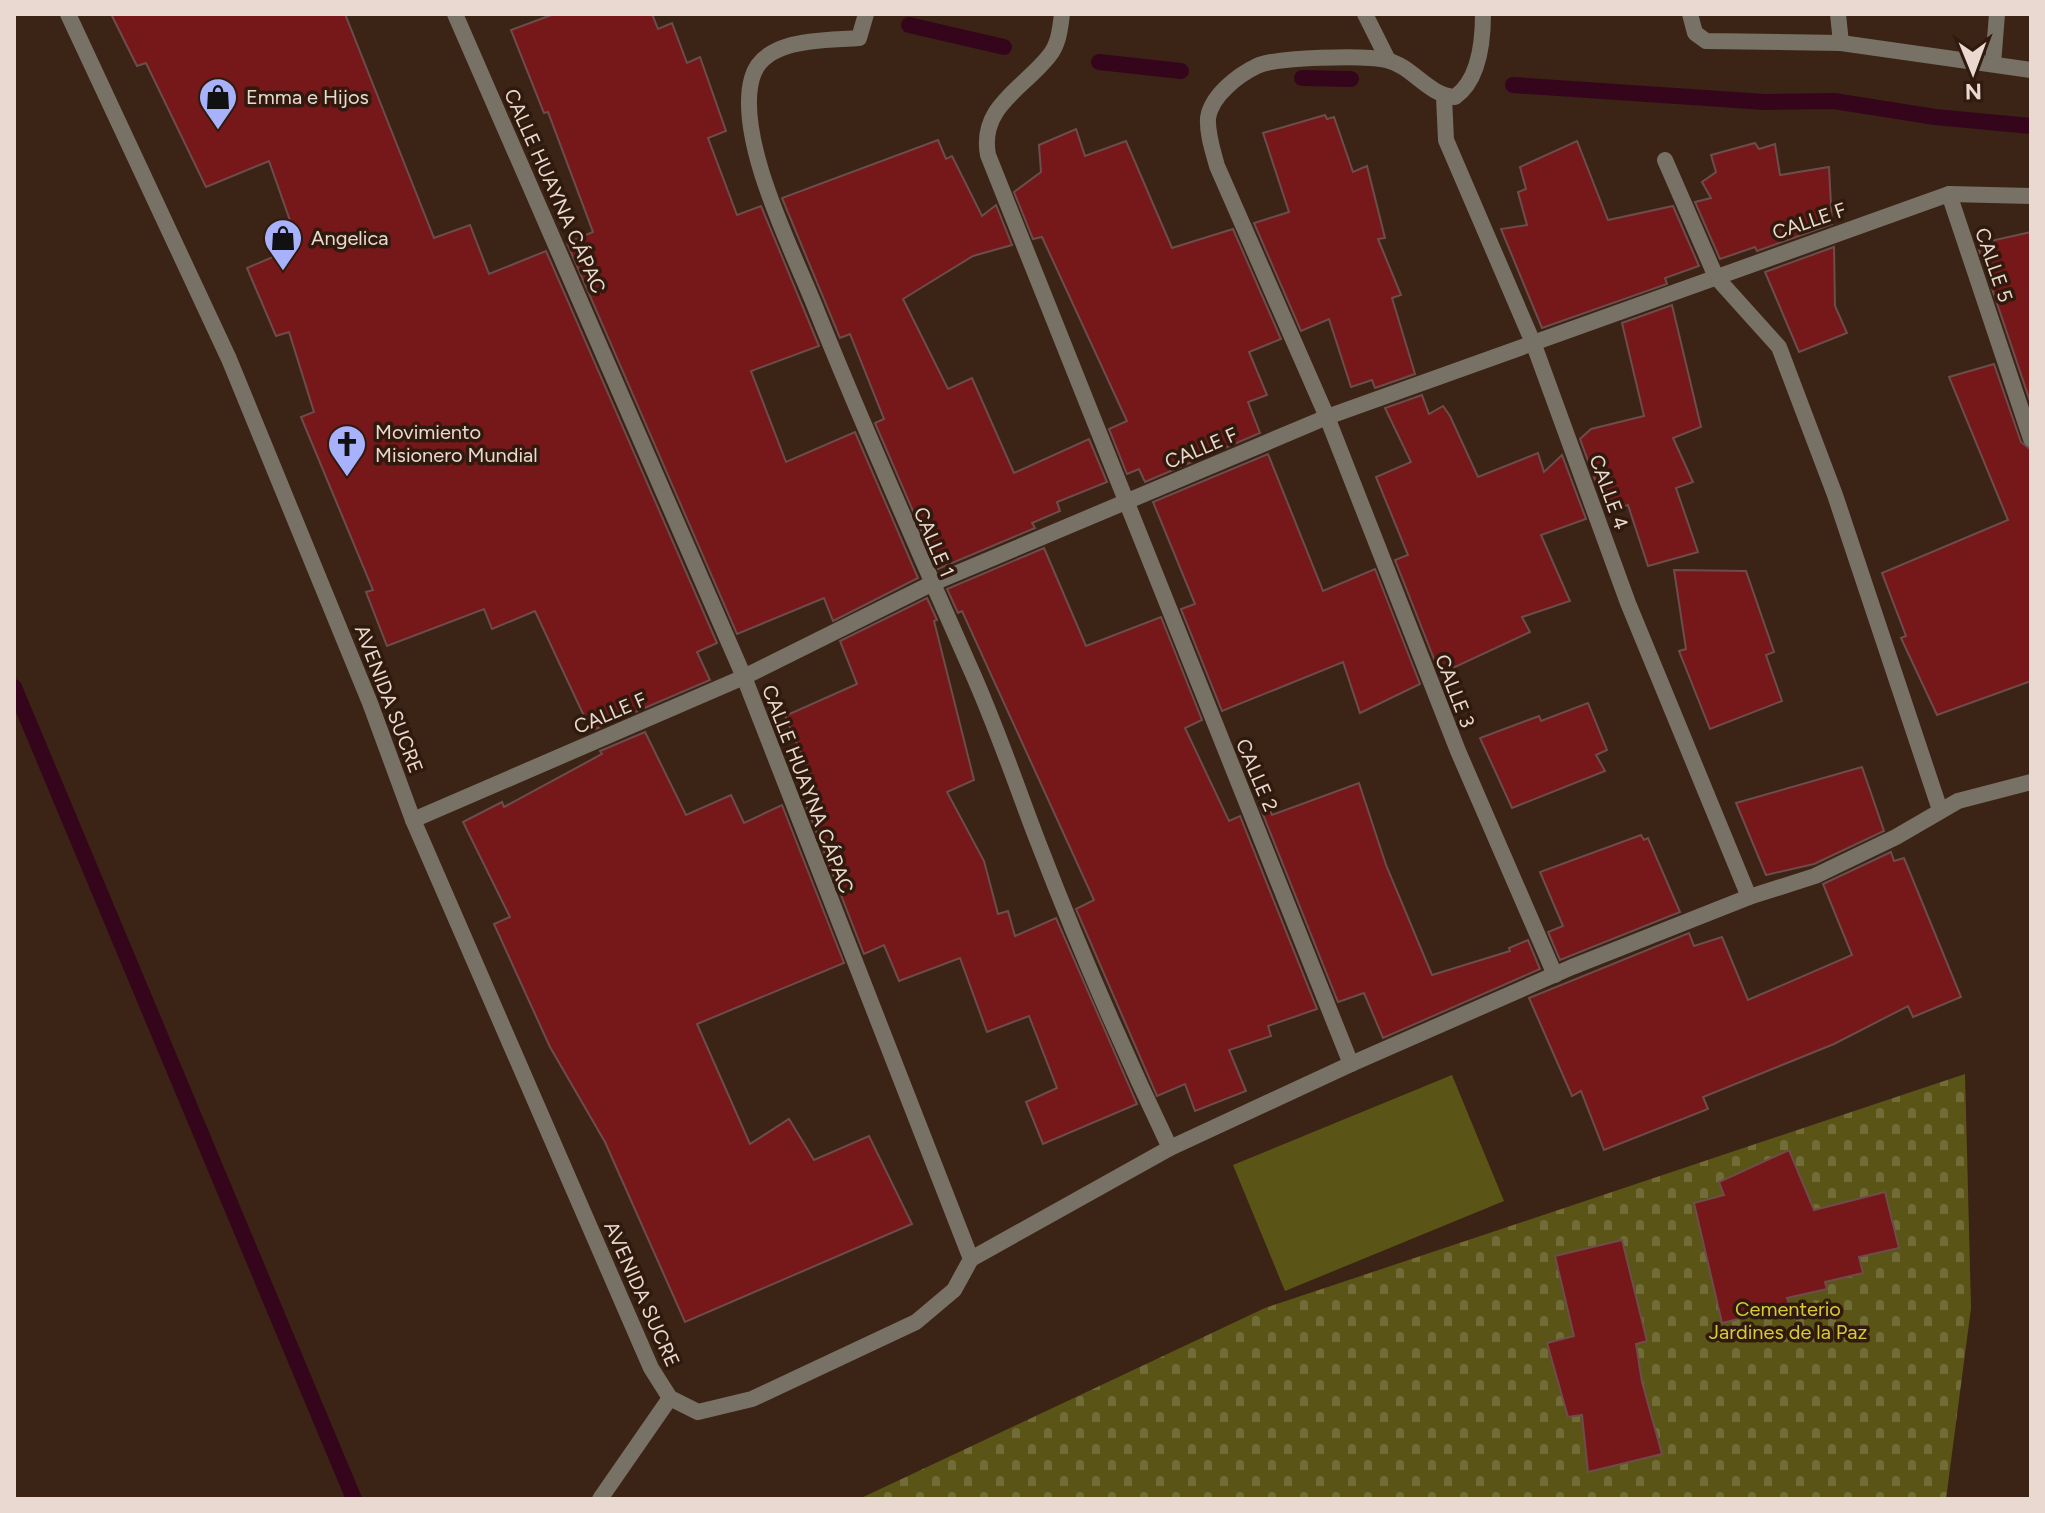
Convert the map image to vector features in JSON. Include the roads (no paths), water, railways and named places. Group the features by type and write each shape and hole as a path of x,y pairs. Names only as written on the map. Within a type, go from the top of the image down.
{"street":[{"name":"AVENIDA SUCRE","path":"68,14 229,359 370,703 413,820 651,1368 670,1398"},
{"name":"CALLE HUAYNA CÁPAC","path":"455,14 744,677 971,1259"},
{"name":"CALLE 1","path":"866,14 859,38 799,43 764,57 753,75 748,110 764,180 931,584 1011,764 1037,840 1133,1070 1170,1148"},
{"name":"CALLE 2","path":"1062,14 1058,42 1048,57 993,112 985,139 988,155 1124,502 1281,882 1351,1064"},
{"path":"1365,14 1388,60 1444,97 1455,97 1468,82 1483,37 1483,14"},
{"path":"1690,14 1695,33 1706,41 1841,43 2031,70"},
{"path":"1838,14 1841,43"},
{"path":"1993,64 1997,14"},
{"name":"CALLE 3","path":"1388,60 1311,59 1257,66 1221,90 1208,117 1210,140 1217,166 1327,417 1458,751 1555,975"},
{"name":"CALLE 4","path":"1444,97 1446,140 1534,345 1633,618 1749,897"},
{"path":"1665,160 1716,277 1779,347 1835,495 1940,810"},
{"name":"CALLE F","path":"413,820 744,677 931,584 1327,417 1949,194 2031,196"},
{"name":"CALLE 5","path":"1949,194 2031,439"},
{"path":"600,1499 670,1398 698,1412 752,1399 916,1322 954,1290 971,1259 1170,1148 1351,1064 1555,975 1749,897 1815,876 1896,837 1958,801 2031,782"}],"waterway":[{"path":"909,25 1004,47"},
{"path":"1099,62 1181,71"},
{"path":"1302,78 1351,79"},
{"path":"1513,85 1765,102 1834,101 1935,117 2031,126"},
{"path":"14,687 354,1499"}],"place":[{"name":"Emma e Hijos","path":"218,131"},
{"name":"Angelica","path":"283,272"},
{"name":"Movimiento Misionero Mundial","path":"347,478"}],"park label":[{"name":"Cementerio Jardines de la Paz","path":"1788,1320"}]}
